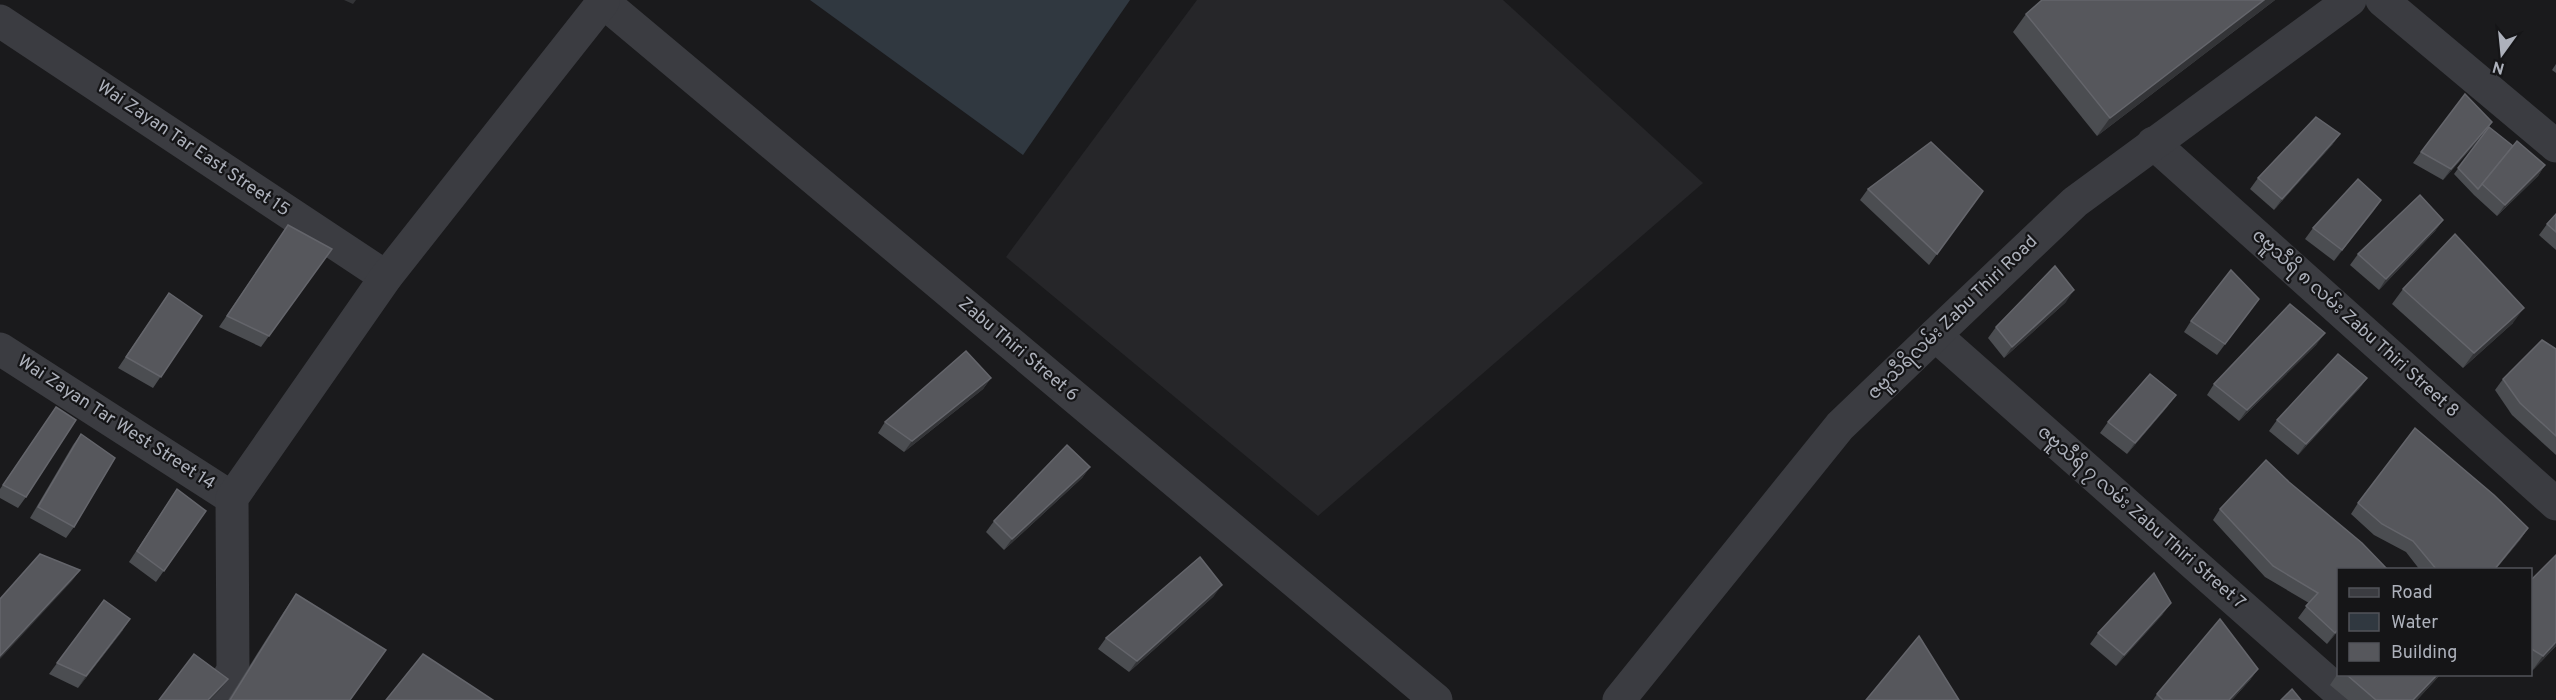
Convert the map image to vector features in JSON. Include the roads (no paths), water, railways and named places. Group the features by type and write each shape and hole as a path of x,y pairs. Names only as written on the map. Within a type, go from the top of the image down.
{"street":[{"name":"ဇဗူသီရိလမ်း Zabu Thiri Road","path":"1619,700 1840,426 1935,335 2075,202 2350,0"},
{"path":"2382,0 2556,146"},
{"path":"216,700 233,670 232,498 386,277 602,1"},
{"name":"Zabu Thiri Street 6","path":"602,1 1436,700"},
{"name":"Wai Zayan Tar East Street 15","path":"0,21 386,277"},
{"name":"ဇဗူသီရိ ၈ လမ်း Zabu Thiri Street 8","path":"2153,143 2556,504"},
{"name":"ဇဗူသီရိ ၇ လမ်း Zabu Thiri Street 7","path":"1935,335 2348,700"},
{"name":"Wai Zayan Tar West Street 14","path":"0,349 232,498"}],"water":[{"path":"810,0 1130,0 1023,155"}]}
